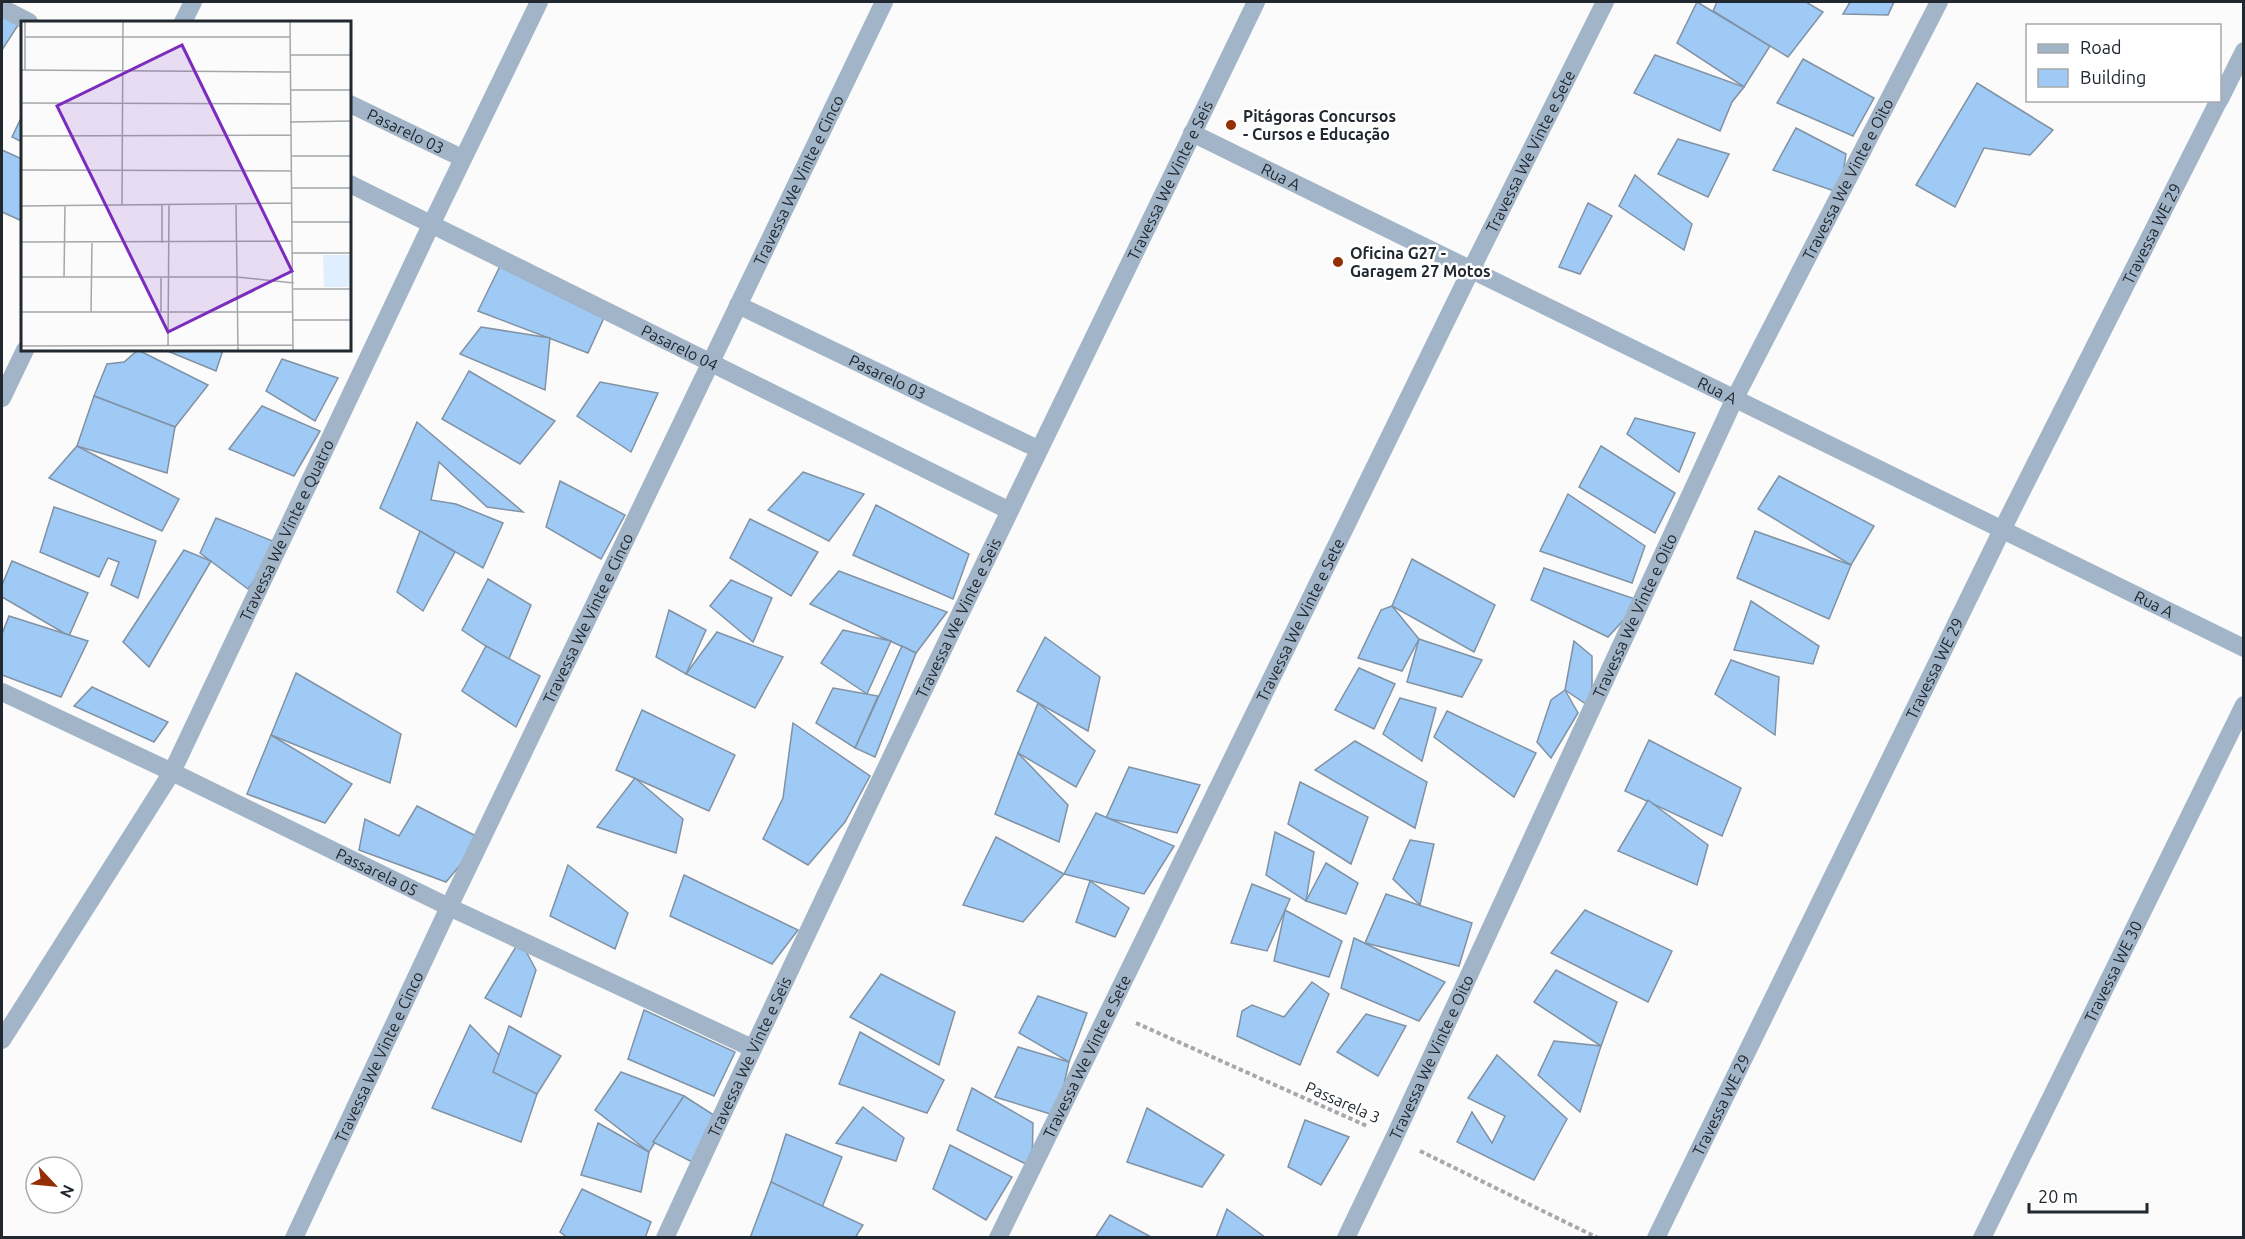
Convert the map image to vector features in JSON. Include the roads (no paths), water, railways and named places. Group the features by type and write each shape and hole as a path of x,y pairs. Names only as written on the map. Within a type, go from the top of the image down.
{"street":[{"path":"184,21 193,2"},
{"name":"Travessa We Vinte e Quatro","path":"2,1040 172,772 462,159 539,2"},
{"name":"Travessa We Vinte e Cinco","path":"294,1238 449,907 884,2"},
{"name":"Travessa We Vinte e Seis","path":"665,1238 752,1048 1008,510 1256,2"},
{"name":"Travessa We Vinte e Sete","path":"998,1238 1471,270 1605,2"},
{"name":"Travessa We Vinte e Oito","path":"1346,1238 1734,400 1939,2"},
{"path":"2,8 27,21"},
{"name":"Travessa WE 29","path":"2221,96 2244,51"},
{"name":"Travessa WE 29","path":"1656,1238 2002,530 2218,102"},
{"name":"Pasarelo 03","path":"351,104 462,159"},
{"name":"Rua A","path":"1192,133 2244,648"},
{"name":"Pasarelo 04","path":"351,185 1008,510"},
{"name":"Pasarelo 03","path":"738,305 1038,449"},
{"path":"2,398 25,351"},
{"name":"Passarela 05","path":"2,692 449,907 752,1048"},
{"name":"Travessa WE 30","path":"1982,1238 2244,705"}],"place":[{"name":"Pitágoras Concursos - Cursos e Educação","path":"1231,125"},
{"name":"Oficina G27 - Garagem 27 Motos","path":"1338,262"}]}
